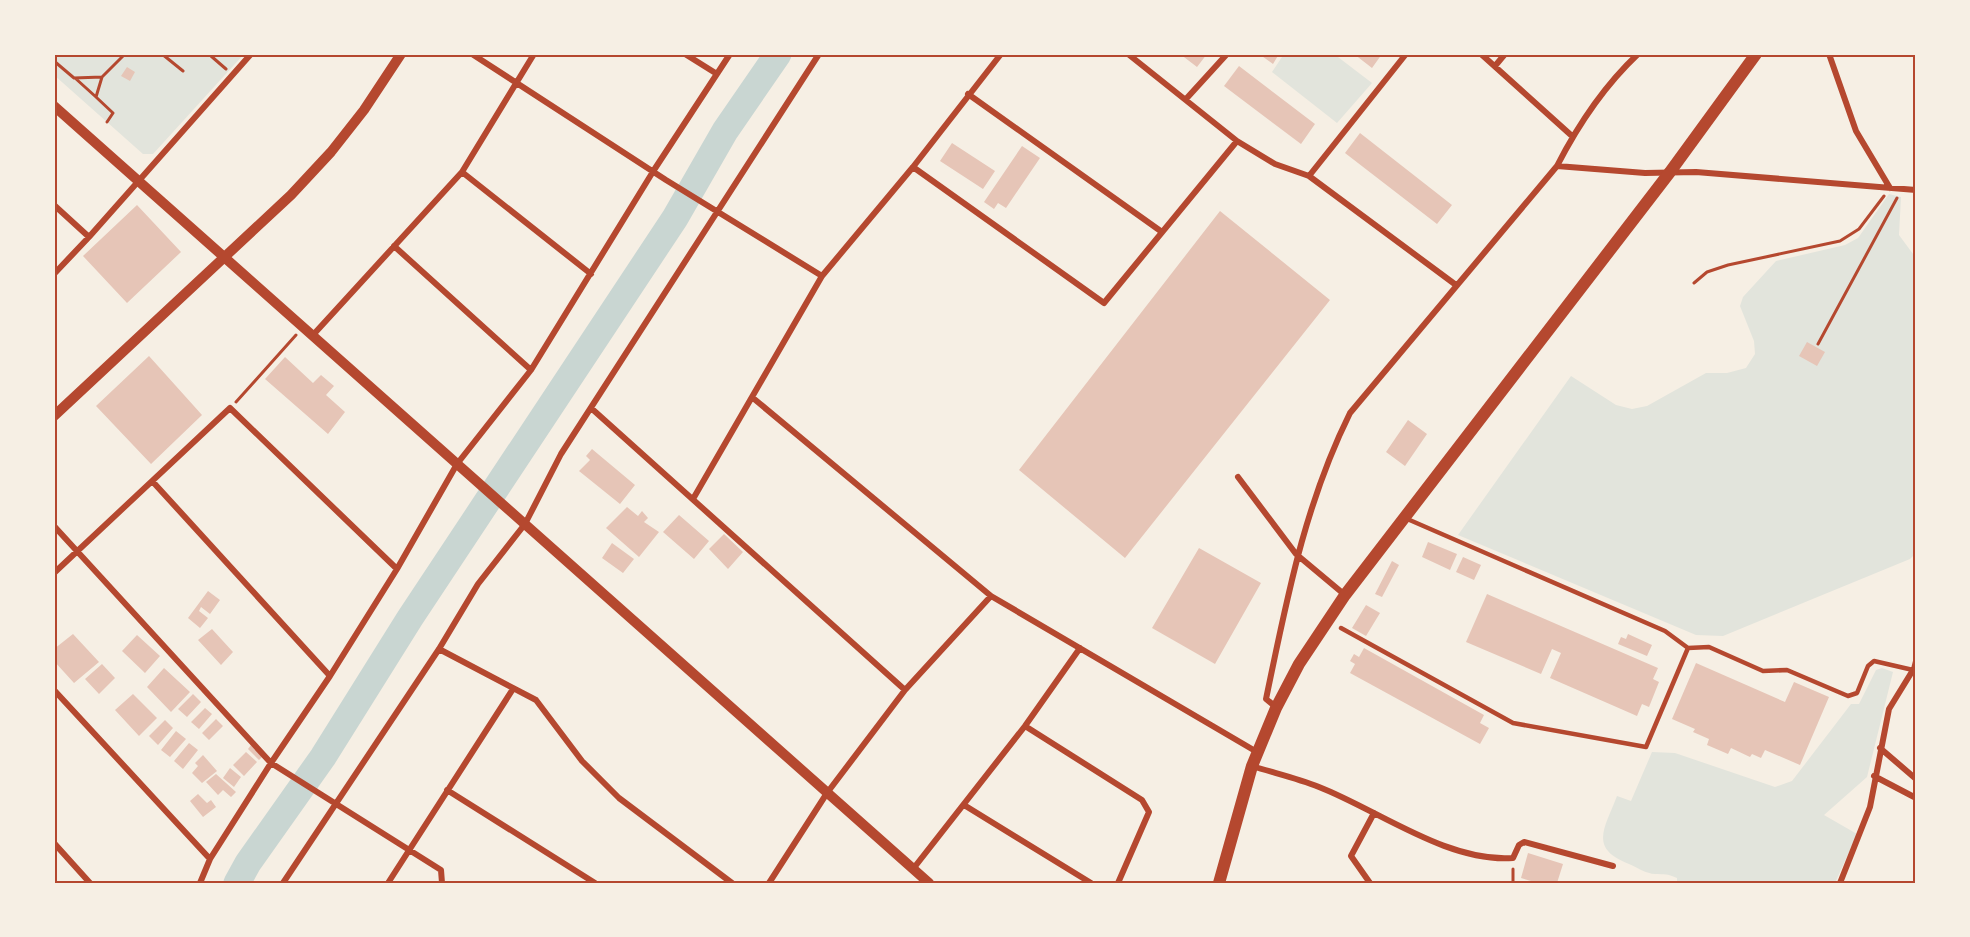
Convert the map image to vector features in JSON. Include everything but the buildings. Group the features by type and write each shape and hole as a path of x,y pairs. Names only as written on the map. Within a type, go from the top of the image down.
{"main road":[{"path":"1219,883 1257,752 1276,708 1299,664 1345,595 1670,172 1756,54"}],"street":[{"path":"54,274 90,237 251,54"},
{"path":"54,416 291,195 364,110 401,54"},
{"path":"471,54 654,170 666,180 822,276"},
{"path":"313,335 462,172 534,54"},
{"path":"685,54 717,74"},
{"path":"200,883 210,859 330,676 397,569 457,465 531,370 654,170 730,54"},
{"path":"283,883 439,649 478,584 525,524 561,454 819,54"},
{"path":"693,499 822,276 914,167 1001,54"},
{"path":"1128,54 1237,141 1275,164 1309,176 1456,285"},
{"path":"1186,99 1227,54"},
{"path":"1309,176 1406,54"},
{"path":"1480,54 1572,136"},
{"path":"1495,66 1505,54"},
{"path":"1276,708 1266,699 1296,555 1327,459 1350,413 1557,166 1572,136 1618,74 1638,54"},
{"path":"1829,54 1856,131 1890,188"},
{"path":"968,94 1162,232"},
{"path":"54,106 928,883"},
{"path":"914,167 1104,303 1237,141"},
{"path":"1557,166 1696,172 1916,190"},
{"path":"462,172 591,274"},
{"path":"54,205 90,237"},
{"path":"394,246 531,370"},
{"path":"753,398 991,596 1257,752"},
{"path":"54,573 230,408 397,569"},
{"path":"591,408 904,690"},
{"path":"1239,477 1296,555 1345,595"},
{"path":"153,482 330,676"},
{"path":"54,526 271,763 441,870 442,883"},
{"path":"769,883 827,793 904,690 991,596"},
{"path":"913,869 1025,726 1080,648"},
{"path":"439,649 536,700 582,761 619,798 732,883"},
{"path":"1840,883 1870,807 1874,776 1889,709 1914,671"},
{"path":"388,883 513,689"},
{"path":"54,690 210,859"},
{"path":"1025,726 1142,800 1149,812 1118,883"},
{"path":"1880,748 1916,779"},
{"path":"1252,766 1318,787 1448,847 1500,859 1513,858 1519,845 1524,842 1613,866"},
{"path":"1874,776 1916,798"},
{"path":"447,790 595,883"},
{"path":"964,805 1091,883"},
{"path":"1370,883 1351,856 1374,813"},
{"path":"54,843 90,883"}],"lane":[{"path":"1405,518 1665,631 1688,648 1709,647 1763,671 1786,670 1848,696 1857,693 1868,666 1874,661 1914,671 1916,658"},
{"path":"1341,628 1513,723 1646,747 1688,648"}],"path":[{"path":"96,97 102,77 125,54"},
{"path":"162,54 183,71"},
{"path":"213,54 211,56 229,71"},
{"path":"54,61 113,113 107,122"},
{"path":"74,78 102,77"},
{"path":"1694,283 1707,272 1728,265 1840,241 1859,229 1890,188"},
{"path":"1818,344 1901,190"},
{"path":"230,408 303,327"},
{"path":"1513,858 1513,883"}],"shaded area":[{"path":"54,54 244,54 153,154 143,154 54,75"},
{"path":"1284,54 1334,54 1372,83 1337,123 1272,72"},
{"path":"1889,194 1901,197 1899,235 1916,258 1916,553 1910,559 1723,636 1696,635 1458,535 1571,376 1616,405 1632,409 1647,406 1706,373 1727,373 1746,368 1755,354 1754,341 1740,306 1743,297 1776,261 1845,245 1858,238"},
{"path":"1882,668 1893,672 1867,777 1824,815 1857,834 1835,883 1677,883 1677,878 1645,872 1616,858 1608,851 1603,836 1617,796 1631,801 1652,752 1675,753 1775,787 1792,781 1851,704 1859,704 1876,670"}],"waterway":[{"path":"237,883 248,863 323,757 410,618 675,218 725,131 778,54"}]}
